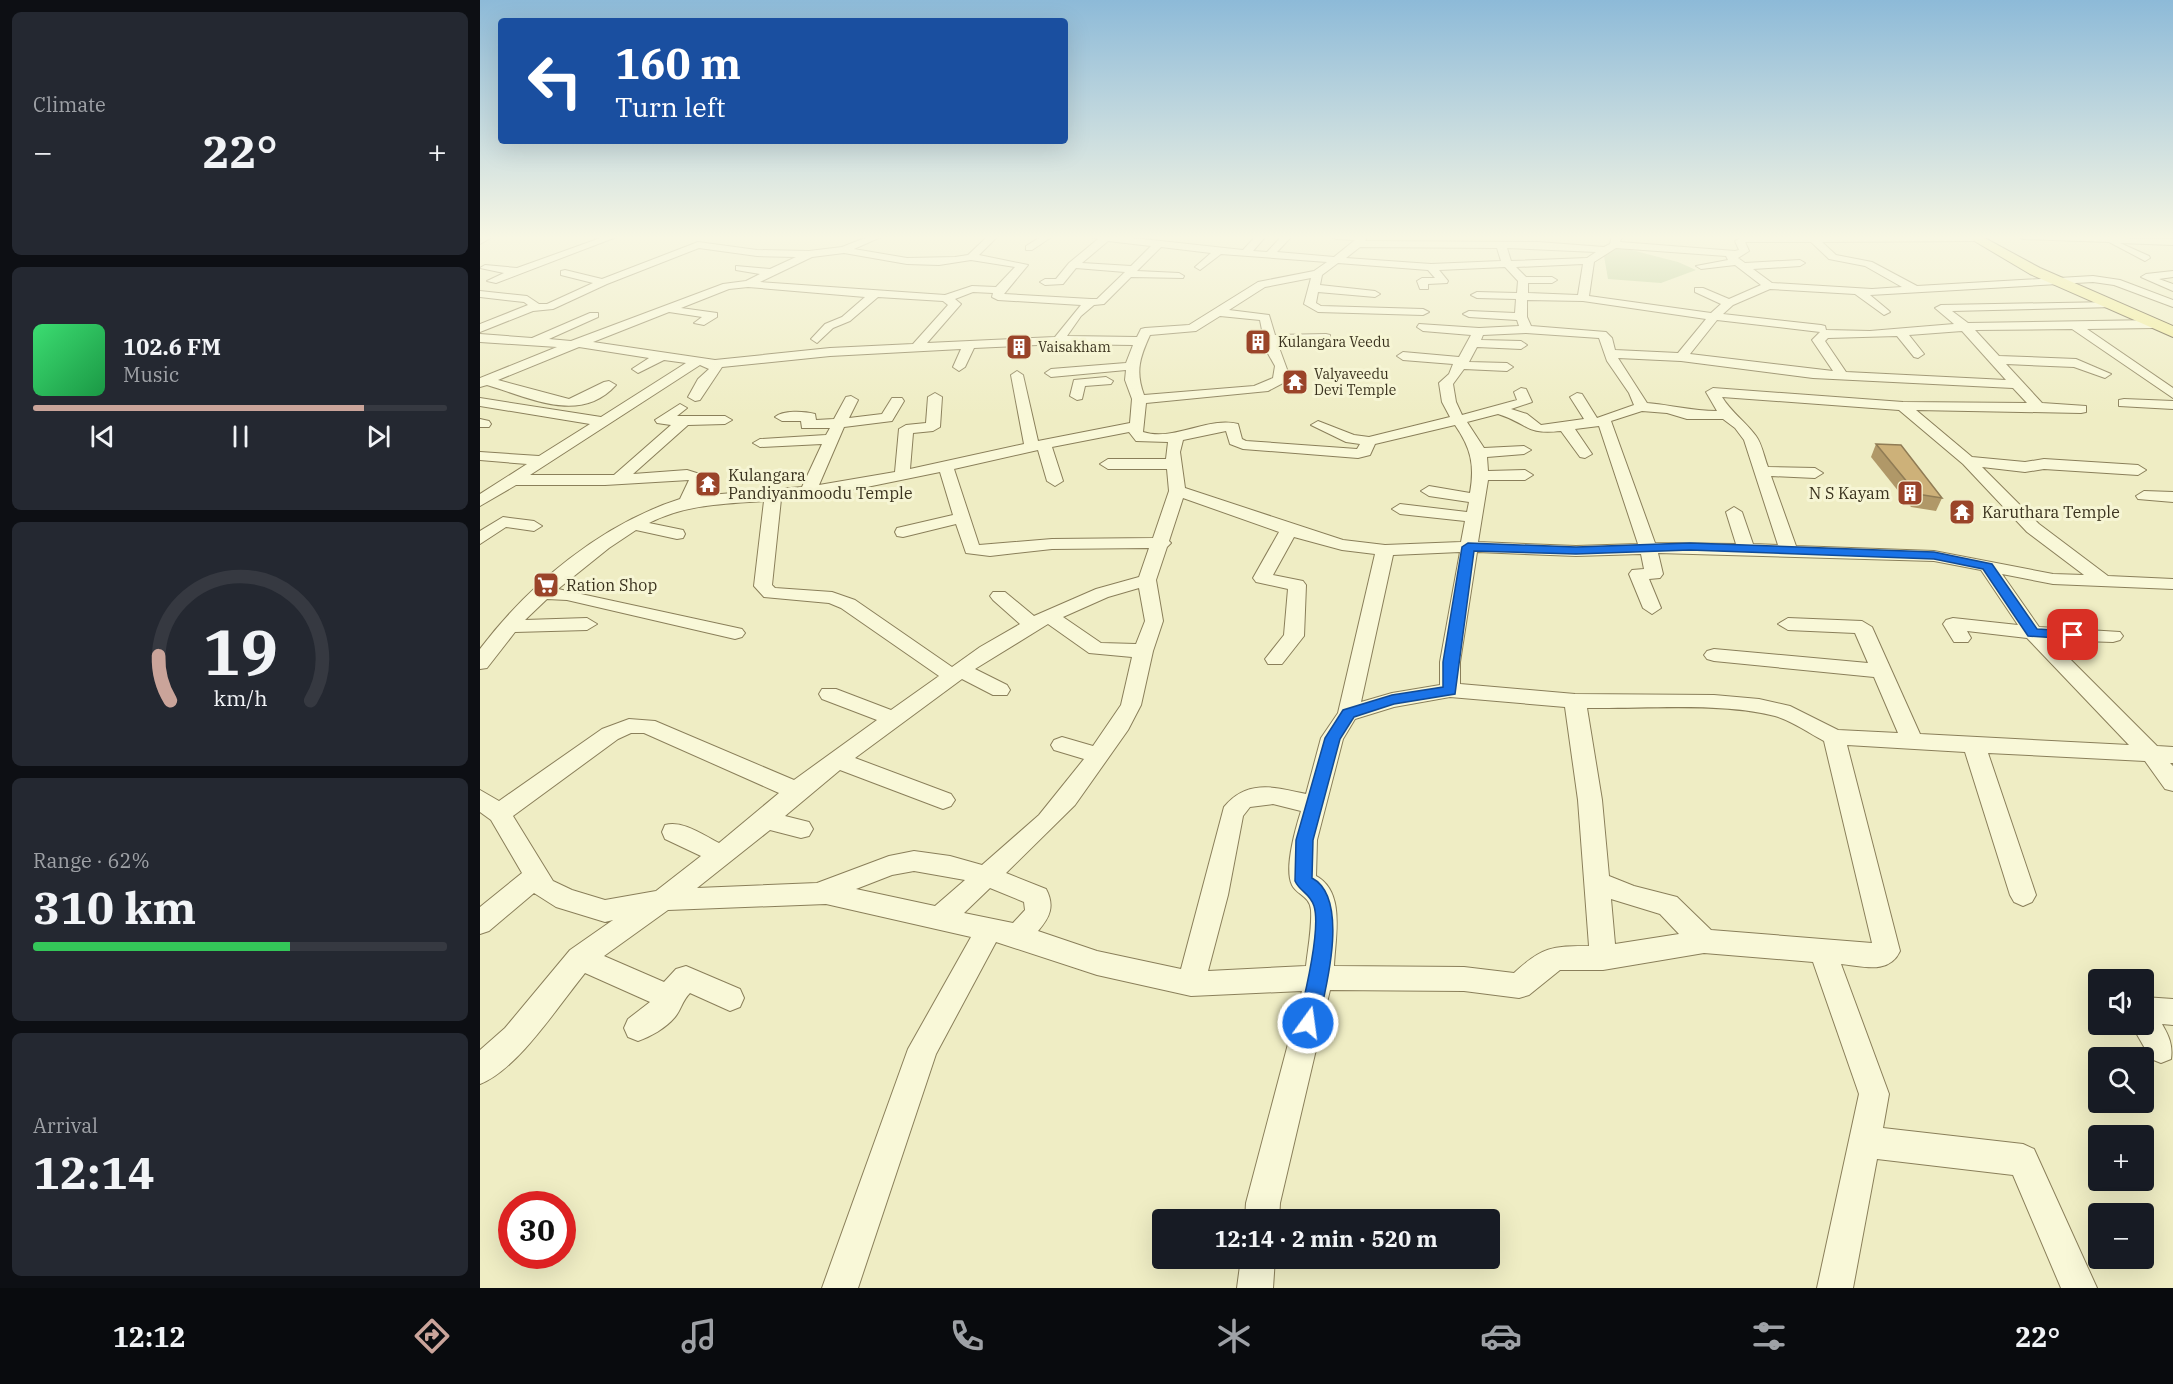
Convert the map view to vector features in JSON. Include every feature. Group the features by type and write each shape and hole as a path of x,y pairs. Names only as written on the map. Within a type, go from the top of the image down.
{"main road":[{"path":"2091,296 2173,332"}],"street":[{"path":"500,296 527,299 536,307"},
{"path":"549,307 575,296"},
{"path":"576,296 595,300"},
{"path":"483,382 702,296"},
{"path":"813,319 846,319 872,296"},
{"path":"924,296 946,298 951,296"},
{"path":"998,296 1100,302 1106,296"},
{"path":"1245,296 1192,328 1145,332 1140,341 1132,373 1139,399 1136,433 1142,438 1176,437 1228,426 1233,427 1235,441 1243,445 1358,454 1365,452 1369,441"},
{"path":"1312,296 1310,304 1318,309 1360,315 1393,307 1423,312"},
{"path":"1360,315 1372,297 1369,296"},
{"path":"1480,296 1523,313 1602,335 1606,338 1610,354 1618,370 1634,389 1641,407"},
{"path":"1519,296 1523,313"},
{"path":"1450,690 1450,662 1481,476 1479,453 1460,420 1449,407 1445,396 1446,383 1469,348 1523,313 1538,296"},
{"path":"1713,296 1729,303"},
{"path":"1681,357 1714,316 1729,303 1745,296"},
{"path":"1864,296 1884,312"},
{"path":"2150,296 2173,304"},
{"path":"916,348 955,304 946,298"},
{"path":"1468,314 1523,313 1583,298 1759,323 1821,328"},
{"path":"1059,340 1077,314 1091,302"},
{"path":"2005,305 2033,325"},
{"path":"2038,407 1965,327 1941,308 2005,305 2111,305"},
{"path":"1971,306 2002,325"},
{"path":"480,328 536,307 574,309"},
{"path":"670,309 713,315 700,323"},
{"path":"1139,399 1271,387 1282,374 1269,339 1265,317 1218,312"},
{"path":"533,342 594,315"},
{"path":"480,316 504,319"},
{"path":"817,339 829,326 840,320"},
{"path":"1842,375 1818,340 1821,337 2002,325 2154,324"},
{"path":"2074,326 2171,391"},
{"path":"1421,332 1469,348 1507,367"},
{"path":"1901,333 1918,354"},
{"path":"860,351 873,334"},
{"path":"959,367 969,334 990,334"},
{"path":"480,338 576,344 715,364 860,351 966,345 1059,340 1140,341"},
{"path":"1269,339 1326,338"},
{"path":"1403,356 1469,348"},
{"path":"1610,354 1681,357 1813,374 2017,384"},
{"path":"638,369 662,356"},
{"path":"1994,360 2076,363 2104,374"},
{"path":"480,501 699,361"},
{"path":"695,397 703,382 716,370 715,364"},
{"path":"1051,373 1132,373"},
{"path":"1077,396 1079,383 1132,373"},
{"path":"1017,375 1038,446 1054,481"},
{"path":"483,382 514,387 525,395 574,404 609,385"},
{"path":"1318,425 1351,439 1369,441 1525,402 1521,392"},
{"path":"1789,551 1747,432 1726,415 1713,392 1903,406 2081,409"},
{"path":"902,476 906,429 933,427 935,397"},
{"path":"1486,397 1500,408 1539,429 1564,424 1598,422 1641,407 1669,409 1687,415 1726,415"},
{"path":"1577,398 1598,422 1648,548 1654,574 1638,574 1652,608"},
{"path":"809,490 851,400"},
{"path":"782,417 810,417 807,425 887,418 897,401"},
{"path":"480,402 604,422"},
{"path":"2124,403 2173,405"},
{"path":"1903,406 1968,461 2034,528 2104,582"},
{"path":"576,418 599,407 624,410"},
{"path":"618,479 682,415 725,420"},
{"path":"1564,424 1585,454"},
{"path":"480,663 486,645 510,626 560,575 635,525 670,507 687,502 774,495 902,476 1136,426"},
{"path":"938,920 1067,799 1131,705 1143,651 1154,621 1147,580 1177,491 1173,464 1176,437"},
{"path":"760,442 831,439"},
{"path":"1479,453 1524,450"},
{"path":"480,456 542,461"},
{"path":"1968,461 2025,467 2044,464 2138,470"},
{"path":"1108,464 1173,464"},
{"path":"946,466 972,549 990,551 1052,544 1161,543"},
{"path":"1762,471 1815,473"},
{"path":"480,482 687,475 698,478 687,502"},
{"path":"1481,476 1525,475"},
{"path":"1177,491 1289,530 1342,545 1384,550 1468,547 1576,550 1746,549 1934,556 2053,579 2173,584"},
{"path":"1430,491 1474,508"},
{"path":"774,495 763,586 770,593 832,598 848,604 957,673 1000,690"},
{"path":"2144,496 2173,497"},
{"path":"1400,510 1474,508"},
{"path":"1734,512 1746,549"},
{"path":"903,532 961,518"},
{"path":"480,539 503,522 534,526"},
{"path":"635,525 677,534"},
{"path":"1275,658 1294,636 1297,585 1262,578 1289,530"},
{"path":"1263,1209 1319,978 1324,908 1314,887 1303,881 1305,840 1332,738 1348,714 1384,550"},
{"path":"1987,566 2032,633 2162,755 2173,783"},
{"path":"480,1070 515,1038 580,958 663,900 719,854 766,820 796,791 837,760 987,651 1041,621 1102,593 1147,580"},
{"path":"542,593 567,595 735,633"},
{"path":"999,596 1041,621 1096,649 1143,651"},
{"path":"510,626 587,624"},
{"path":"1788,624 1862,627 1912,742"},
{"path":"1961,638 1953,624 2032,633 2113,636"},
{"path":"1714,655 1882,671"},
{"path":"1348,714 1392,700 1450,690 1575,701 1714,702 1759,706 1783,711 1834,737 2162,755"},
{"path":"829,694 894,719"},
{"path":"1575,701 1590,800 1603,958"},
{"path":"796,791 647,726 629,726 610,734 489,806 544,888 565,899 605,911 663,900 819,892 1004,933 1097,963 1191,984 1319,978 1464,979 1520,986 1533,973 1555,958 1603,958 1704,941 1822,950 1869,957 1882,956 1887,951 1834,737"},
{"path":"1062,745 1098,755"},
{"path":"1974,745 2023,895"},
{"path":"837,760 943,800"},
{"path":"1191,984 1215,895 1232,813 1242,801 1258,796 1274,795 1314,805"},
{"path":"766,820 801,829"},
{"path":"674,832 719,854"},
{"path":"819,892 899,863 921,860 987,876 1037,896 1038,913 1004,933 923,1049 840,1288"},
{"path":"480,923 536,876"},
{"path":"1597,882 1630,896 1668,905 1704,941"},
{"path":"1822,950 1874,1094 1835,1288"},
{"path":"580,958 668,997"},
{"path":"638,1028 665,1008 668,997 686,978 730,998"},
{"path":"2154,1011 2173,1012"},
{"path":"2152,1035 2161,1049"},
{"path":"1865,1142 2023,1160 2079,1288"},
{"path":"1256,1288 1257,1269"}],"building":[{"path":"1876,444 1901,445 1942,498 1917,494"}],"place":[{"name":"Kulangara Veedu","path":"1258,342"},
{"name":"Vaisakham","path":"1019,347"},
{"name":"Valyaveedu Devi Temple","path":"1295,382"},
{"name":"Kulangara Pandiyanmoodu Temple","path":"708,484"},
{"name":"N S Kayam","path":"1910,493"},
{"name":"Karuthara Temple","path":"1962,512"},
{"name":"Ration Shop","path":"546,585"}],"route":[{"path":"1308,1023 1319,978 1324,908 1314,887 1303,881 1305,840 1332,738 1348,714 1392,700 1450,690 1450,662 1468,547 1576,550 1690,547 1934,556 1987,566 2032,633 2073,635"}]}
